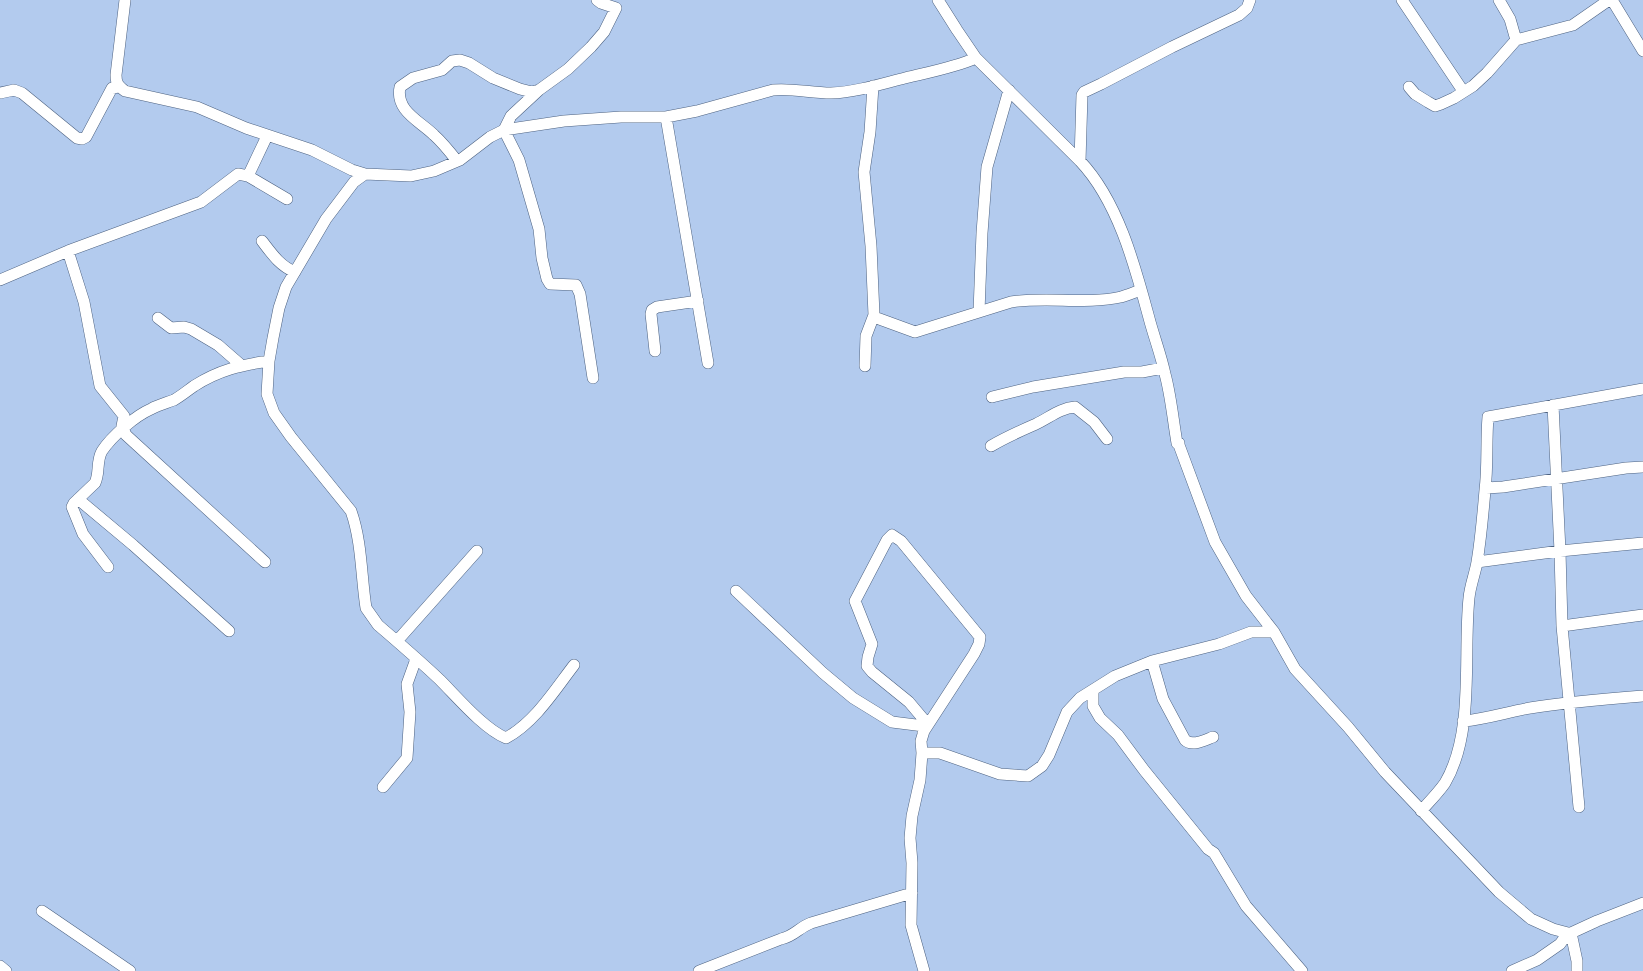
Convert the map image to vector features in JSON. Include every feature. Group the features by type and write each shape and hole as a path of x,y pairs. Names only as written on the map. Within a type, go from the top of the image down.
{"street":[{"path":"125,0 116,75 116,82 119,87 125,91 197,107 267,136 312,150 352,170 365,174 410,176 434,171 457,161 490,137 504,130 564,121 622,117 666,117 697,111 773,90 784,89 831,93 873,86 961,64 976,58"},
{"path":"504,130 511,116 539,90 558,77 580,58 604,32 616,8 601,3 598,0"},
{"path":"938,0 956,30 976,58 1092,174 1109,204 1127,245 1141,290 1163,368 1177,443 1180,445 1208,525 1215,542 1246,596 1274,632 1295,669 1348,727 1385,772 1513,905 1531,919 1542,925 1569,933"},
{"path":"1080,161 1082,96 1084,92 1239,15 1247,8 1250,0"},
{"path":"1402,0 1463,91"},
{"path":"1499,0 1510,19 1516,40"},
{"path":"1409,87 1415,94 1435,106 1454,98 1473,86 1487,73 1516,40 1573,25 1608,0"},
{"path":"1612,0 1643,51"},
{"path":"457,161 441,141 406,112 400,103 398,94 400,87 413,78 442,70 452,60 460,60 493,78 520,89 532,92 539,90"},
{"path":"865,366 866,336 874,317 871,246 864,172 870,132 873,86"},
{"path":"0,93 14,90 22,93 77,138 82,139 86,137 112,88 119,87"},
{"path":"980,312 982,233 987,167 1009,90"},
{"path":"666,117 708,363"},
{"path":"504,130 519,160 539,229 542,258 547,279 550,284 576,285 580,294 593,378"},
{"path":"248,176 267,136"},
{"path":"352,170 354,182"},
{"path":"0,280 68,251 201,202 238,174 248,176 287,199"},
{"path":"365,174 354,182 326,219 286,287 279,308 269,361 267,394 274,413 291,437 351,511 359,547 366,608 378,625 474,714 498,734 506,738 520,731 574,665"},
{"path":"262,241 275,258 286,268 295,272"},
{"path":"68,251 84,302 100,386 124,416 123,429 126,435 265,562"},
{"path":"874,317 916,332 1011,302 1028,299 1098,300 1121,297 1141,290"},
{"path":"655,351 651,314 652,310 657,307 698,301"},
{"path":"158,318 171,328 191,329 218,345 241,365"},
{"path":"108,567 87,540 72,507 78,499 95,483 97,479 100,455 106,446 123,429 150,409 173,400 220,373 241,365 269,361"},
{"path":"992,397 1033,387 1124,372 1142,372 1163,368"},
{"path":"1421,810 1435,796 1445,782 1457,751 1466,707 1466,638 1469,596 1477,562 1486,488 1488,417 1643,390"},
{"path":"1553,405 1562,626 1579,807"},
{"path":"991,446 1013,433 1037,423 1052,414 1068,408 1076,407 1094,422 1107,439"},
{"path":"1486,488 1503,487 1626,468 1643,467"},
{"path":"78,499 133,545 229,631"},
{"path":"923,729 974,654 979,644 980,637 901,541 892,535 887,540 854,601 872,644 867,666 872,672 909,702 925,722 923,729 921,741 922,753 920,780 912,816 910,838 912,863 910,925 924,971"},
{"path":"1477,562 1560,551 1643,543"},
{"path":"396,641 477,551"},
{"path":"736,591 823,673 853,698 892,722 923,729"},
{"path":"1562,626 1643,615"},
{"path":"922,753 940,753 1000,774 1028,776 1042,766 1067,712 1080,698 1093,692 1115,676 1152,661 1219,644 1252,632 1274,632"},
{"path":"384,787 407,758 410,712 407,684 416,659"},
{"path":"1152,661 1163,699 1185,740 1192,744 1213,737"},
{"path":"1093,692 1093,706 1100,718 1118,735 1144,770 1208,849 1214,853 1246,906 1302,971"},
{"path":"1463,721 1484,719 1530,708 1568,702 1643,696"},
{"path":"699,971 781,939 791,937 802,926 912,893"},
{"path":"1512,971 1537,960 1560,944 1569,933 1643,903"},
{"path":"42,911 130,971"},
{"path":"1569,933 1577,961 1577,971"},
{"path":"0,966 6,971"}]}
